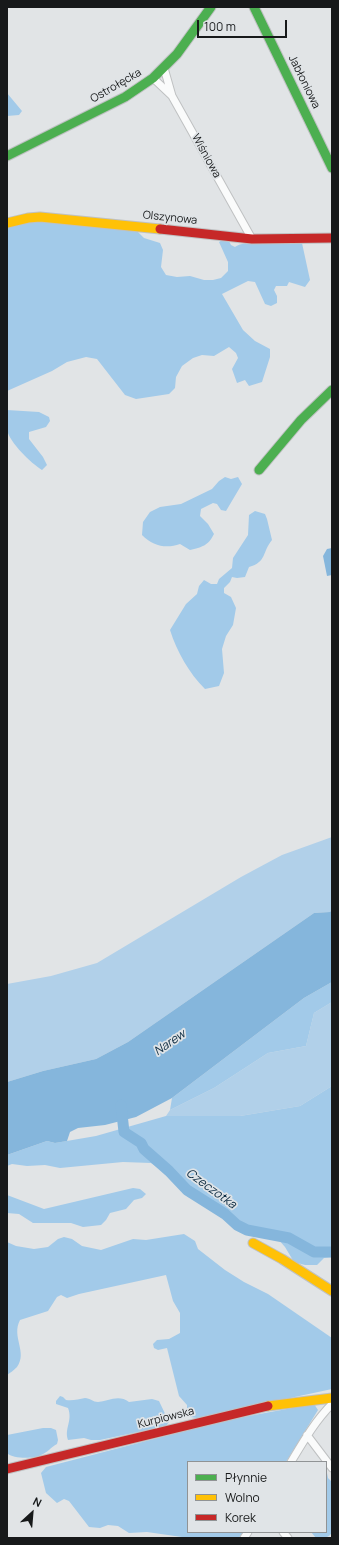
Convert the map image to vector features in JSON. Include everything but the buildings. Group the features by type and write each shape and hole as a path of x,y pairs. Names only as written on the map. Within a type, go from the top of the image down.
{"street":[{"name":"Ostrołęcka","path":"7,156 125,96 153,78 164,68 211,7"},
{"name":"Jabłoniowa","path":"254,7 332,168"},
{"path":"164,68 172,96"},
{"name":"Wiśniowa","path":"153,78 172,96 252,239"},
{"name":"Olszynowa","path":"7,223 40,217 252,239 332,238"},
{"path":"259,470 301,420 332,390"},
{"path":"253,1243 282,1259 332,1291"},
{"name":"Kurpiowska","path":"7,1470 235,1413 273,1405 332,1398"},
{"path":"291,1461 307,1435 323,1413 332,1404"},
{"path":"307,1435 327,1461"}],"shaded area":[{"path":"7,93 22,111 19,115 7,116"},
{"path":"29,220 135,229 144,238 160,243 163,250 161,267 166,275 177,277 190,276 204,280 221,278 228,271 228,262 219,242 224,239 229,241 231,245 235,247 256,242 302,243 310,280 305,287 289,282 287,286 276,286 274,290 277,296 277,303 271,306 265,304 255,282 248,281 222,294 243,330 255,341 270,349 270,357 262,382 249,386 245,380 237,383 232,369 238,358 236,353 229,347 214,356 202,355 193,358 182,366 176,377 175,388 169,394 136,399 125,395 97,359 86,357 67,362 52,371 7,391 7,226"},
{"path":"7,410 39,412 49,417 50,421 46,427 29,432 29,439 43,457 47,465 42,470 32,463 12,441 7,430"},
{"path":"225,477 231,479 238,477 242,484 226,511 221,510 217,504 213,503 201,509 200,516 208,524 214,534 207,544 190,550 180,544 175,546 160,546 146,539 142,535 143,522 150,512 160,507 181,504 212,489"},
{"path":"255,511 265,514 272,540 262,559 255,565 249,567 245,577 232,577 230,582 224,588 224,593 231,597 236,608 233,625 226,636 222,649 224,673 219,686 205,689 184,662 170,630 186,604 197,594 199,586 204,580 211,584 217,584 219,579 232,568 233,558 248,535 249,515"},
{"path":"332,837 332,910 330,912 314,913 128,1042 96,1059 43,1071 7,1082 7,984 51,976 97,963 241,877 282,855"},
{"path":"332,982 332,1002 314,1013 306,1046 268,1053 214,1088 170,1110 172,1098 304,998"},
{"path":"332,1002 332,1086 300,1106 240,1116 166,1116 170,1110 214,1088 268,1053 306,1046 314,1013"},
{"path":"332,1086 332,1257 324,1258 317,1265 305,1265 294,1262 278,1239 241,1233 200,1201 188,1197 161,1170 151,1163 123,1162 60,1168 45,1165 27,1166 12,1164 7,1166 7,1155 47,1141 55,1143 96,1136 166,1116 240,1116 300,1106"},
{"path":"133,1188 140,1189 146,1194 142,1198 134,1200 126,1209 110,1213 101,1225 83,1227 71,1223 33,1223 19,1214 7,1213 7,1195 44,1209"},
{"path":"184,1234 195,1241 198,1249 225,1270 244,1282 268,1294 332,1338 332,1389 197,1418 190,1417 187,1412 187,1405 179,1396 167,1348 158,1350 154,1348 153,1344 157,1340 169,1339 180,1333 180,1313 173,1301 166,1275 67,1298 61,1295 57,1297 48,1311 20,1320 17,1332 21,1356 20,1361 17,1367 7,1375 7,1242 16,1246 34,1249 48,1247 58,1239 64,1237 72,1239 82,1246 101,1250 133,1239 146,1240"},
{"path":"60,1396 66,1400 85,1398 98,1402 117,1398 121,1398 129,1402 152,1399 159,1401 169,1422 166,1426 100,1440 84,1438 68,1440 67,1432 70,1417 68,1408 56,1404 56,1401"},
{"path":"314,1404 318,1410 287,1461 187,1461 187,1533 242,1533 239,1538 189,1538 147,1532 129,1533 118,1526 108,1525 100,1528 89,1527 69,1501 64,1499 57,1503 46,1493 41,1473 46,1467 227,1420"},
{"path":"43,1428 51,1428 56,1430 58,1440 57,1444 45,1453 34,1457 24,1458 7,1453 7,1435"},
{"path":"327,1473 328,1478 332,1482 332,1532 327,1537 316,1538 312,1533 327,1533"}],"water":[{"path":"332,548 332,575 327,576 323,556 327,549"},
{"name":"Narew","path":"332,910 332,982 304,998 172,1098 136,1117 105,1125 78,1128 70,1132 67,1141 55,1143 47,1141 7,1155 7,1082 43,1071 96,1059 128,1042 314,913 330,912"}],"waterway":[{"name":"Czeczotka","path":"121,1105 124,1132 141,1143 144,1149 169,1171 187,1190 225,1214 237,1225 247,1230 289,1238 314,1252 332,1252"}],"traffic: fast":[{"path":"7,156 125,97 153,78 177,54 211,7"},
{"path":"254,7 332,168"},
{"path":"259,470 301,420 332,390"}],"traffic: slow":[{"path":"7,223 40,217 160,229"},
{"path":"253,1243 282,1259 332,1291"},
{"path":"268,1406 332,1398"}],"traffic: jam":[{"path":"160,229 252,239 332,238"},
{"path":"7,1469 268,1406"}]}
